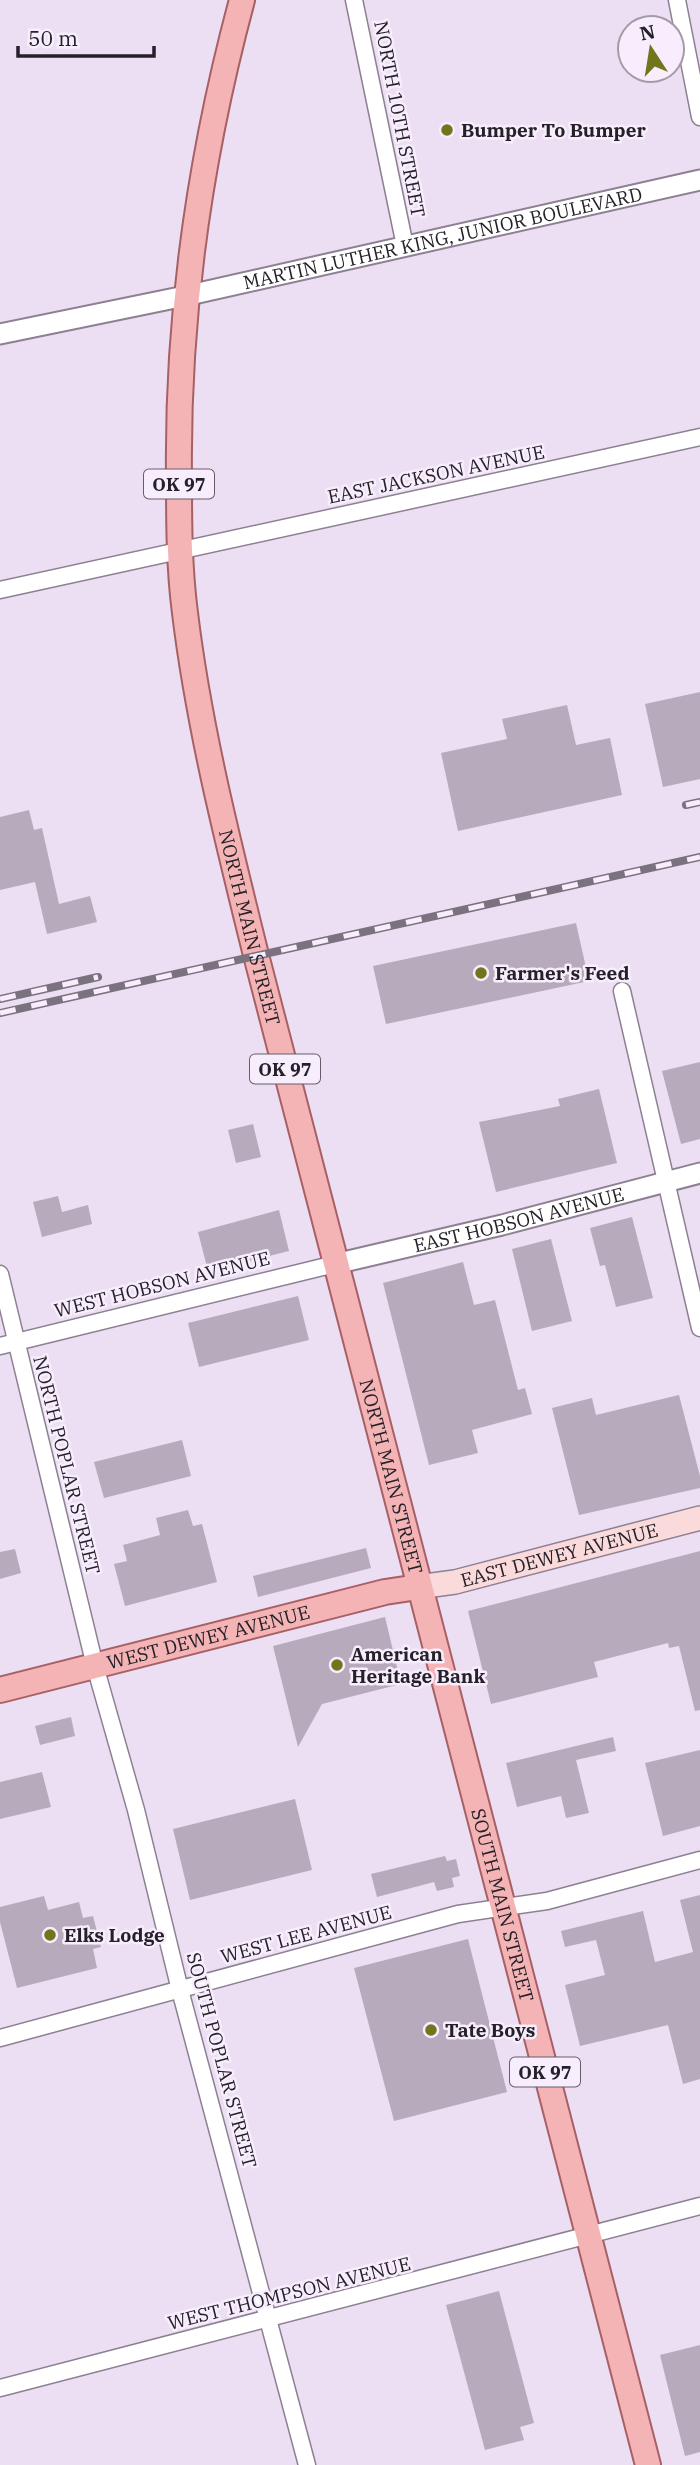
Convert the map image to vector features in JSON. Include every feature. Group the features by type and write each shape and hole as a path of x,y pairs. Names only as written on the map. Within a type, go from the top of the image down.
{"main road":[{"name":"OK 97","path":"185,296 202,174 224,68 242,0"},
{"name":"NORTH MAIN STREET","path":"185,296 178,417 180,551 185,612 213,772 418,1587"},
{"name":"EAST DEWEY AVENUE","path":"418,1587 455,1582 700,1518"},
{"name":"WEST DEWEY AVENUE","path":"0,1690 377,1594 418,1587"},
{"name":"SOUTH MAIN STREET","path":"418,1587 648,2465"}],"street":[{"name":"NORTH 10TH STREET","path":"354,0 405,246"},
{"path":"677,0 700,117"},
{"name":"MARTIN LUTHER KING, JUNIOR BOULEVARD","path":"0,334 185,296 700,180"},
{"name":"EAST JACKSON AVENUE","path":"0,590 700,437"},
{"path":"622,992 700,1328"},
{"name":"EAST HOBSON AVENUE","path":"335,1264 502,1225 700,1173"},
{"name":"WEST HOBSON AVENUE","path":"8,1345 335,1264"},
{"name":"NORTH POPLAR STREET","path":"0,1274 8,1345 95,1666"},
{"name":"SOUTH POPLAR STREET","path":"95,1666 136,1810 180,1990 270,2317 307,2465"},
{"name":"WEST LEE AVENUE","path":"0,2038 467,1912 547,1901 700,1860"},
{"name":"WEST THOMPSON AVENUE","path":"0,2388 700,2206"}],"building":[{"path":"700,692 700,779 663,787 645,704"},
{"path":"567,705 576,745 610,738 622,795 458,831 441,753 507,739 502,719"},
{"path":"29,810 34,830 42,828 59,904 90,896 97,922 47,934 35,882 0,890 0,817"},
{"name":"Farmer's Feed","path":"576,923 589,981 386,1024 373,966"},
{"path":"700,1062 700,1139 681,1144 662,1071"},
{"path":"599,1089 617,1163 496,1192 479,1122 560,1106 558,1099"},
{"path":"253,1124 261,1157 236,1163 228,1130"},
{"path":"58,1196 62,1212 88,1205 92,1224 42,1237 33,1202"},
{"path":"279,1210 289,1251 208,1271 198,1232"},
{"path":"632,1217 653,1298 616,1307 605,1265 600,1266 590,1228"},
{"path":"551,1239 572,1321 532,1331 512,1249"},
{"path":"463,1262 474,1305 495,1300 518,1390 525,1388 532,1414 472,1430 478,1453 429,1465 383,1283"},
{"path":"298,1296 309,1340 199,1367 188,1323"},
{"path":"679,1395 700,1476 700,1488 579,1515 552,1408 592,1398 596,1415"},
{"path":"182,1440 191,1476 104,1498 94,1462"},
{"path":"188,1510 193,1526 202,1524 217,1582 125,1606 114,1564 127,1561 123,1545 160,1535 156,1518"},
{"path":"366,1548 371,1568 258,1597 253,1576"},
{"path":"15,1549 21,1573 0,1579 0,1552"},
{"path":"700,1551 700,1710 695,1711 679,1646 669,1648 668,1643 594,1662 598,1677 491,1704 468,1611"},
{"name":"American Heritage Bank","path":"385,1617 401,1684 322,1704 298,1747 273,1646"},
{"path":"71,1717 75,1736 40,1745 35,1726"},
{"path":"613,1737 616,1751 576,1760 589,1813 566,1818 561,1796 517,1807 506,1763"},
{"path":"700,1750 700,1826 663,1836 645,1763"},
{"path":"42,1772 51,1807 0,1819 0,1782"},
{"path":"295,1799 312,1870 190,1900 173,1829"},
{"path":"445,1856 447,1861 456,1859 460,1876 452,1878 454,1887 437,1891 434,1882 377,1897 371,1874"},
{"path":"700,1895 700,2079 683,2084 668,2025 580,2046 565,1985 605,1975 596,1940 565,1947 561,1931 643,1911 655,1962 693,1952 680,1900"},
{"name":"Elks Lodge","path":"44,1896 48,1910 79,1902 83,1918 93,1916 101,1947 93,1949 97,1968 17,1988 0,1922 0,1907"},
{"name":"Tate Boys","path":"468,1939 507,2092 394,2121 354,1968"},
{"path":"499,2291 534,2423 520,2427 524,2440 485,2450 446,2305"},
{"path":"700,2345 700,2452 685,2456 660,2355"}],"railway":[{"path":"686,805 700,802"},
{"path":"0,1013 700,857"},
{"path":"0,999 98,977"}],"place":[{"name":"Bumper To Bumper","path":"447,130"},
{"name":"Farmer's Feed","path":"481,973"},
{"name":"American Heritage Bank","path":"337,1665"},
{"name":"Elks Lodge","path":"50,1935"},
{"name":"Tate Boys","path":"431,2030"}]}
